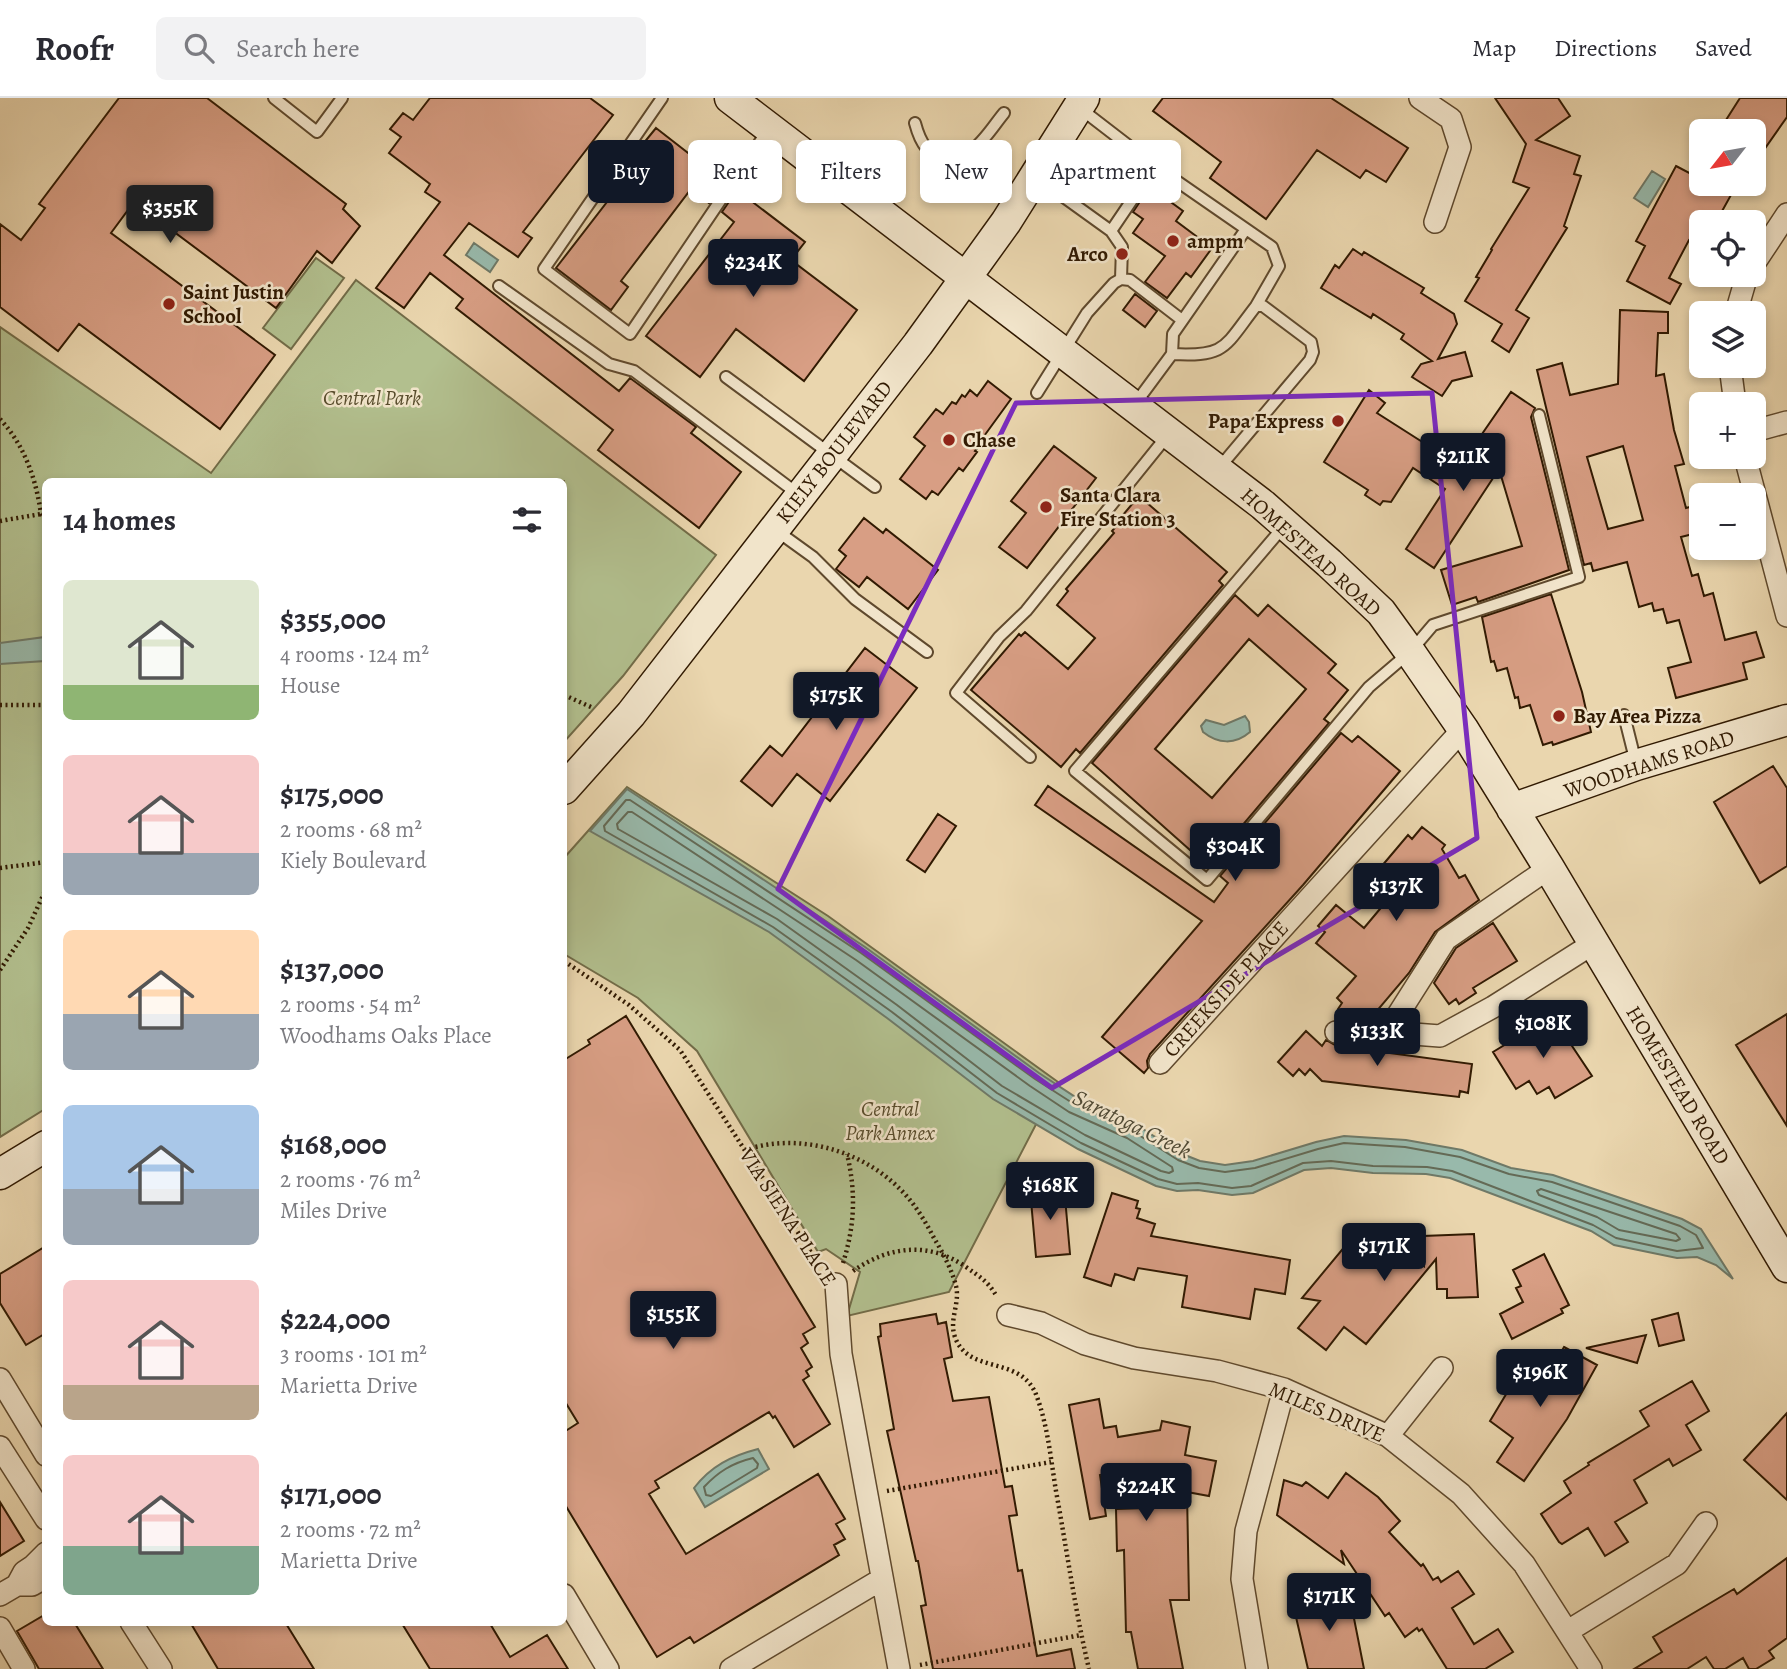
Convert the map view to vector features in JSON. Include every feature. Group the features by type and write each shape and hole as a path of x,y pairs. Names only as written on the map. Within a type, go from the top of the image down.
{"main road":[{"name":"HOMESTEAD ROAD","path":"730,98 1217,470 1285,524 1381,612 1463,729 1785,1260"},
{"name":"KIELY BOULEVARD","path":"1057,140 1082,103"},
{"name":"KIELY BOULEVARD","path":"567,786 631,714 775,529 965,279 1006,222 1026,188"},
{"name":"WOODHAMS ROAD","path":"1512,809 1636,765 1787,720"},
{"path":"0,1174 42,1148"}],"street":[{"path":"1420,98 1451,119 1460,147 1435,222"},
{"path":"1766,246 1787,214"},
{"path":"1766,428 1787,422"},
{"path":"1748,469 1787,616"},
{"name":"CREEKSIDE PLACE","path":"1160,1063 1463,729"},
{"path":"1387,1032 1446,939 1549,868"},
{"path":"1336,1032 1440,1036 1493,1007 1594,943"},
{"name":"VIA SIENA PLACE","path":"836,1284 841,1354 882,1579 905,1668"},
{"name":"MILES DRIVE","path":"1008,1315 1041,1323 1085,1344 1134,1358 1217,1371 1284,1389 1388,1436 1461,1494 1524,1564 1591,1669"},
{"path":"1388,1436 1442,1368"},
{"path":"0,1379 42,1448"},
{"path":"1257,1669 1242,1579 1246,1531 1284,1389"},
{"path":"0,1447 42,1511"},
{"path":"1567,1630 1677,1564 1706,1524"},
{"path":"8,1590 23,1572 42,1557"},
{"path":"731,1669 882,1579"},
{"path":"8,1590 32,1586 42,1580"},
{"path":"567,1600 608,1669"},
{"path":"134,1626 161,1669"},
{"path":"0,1628 24,1669"}],"lane":[{"path":"274,98 317,132 342,98"},
{"path":"662,98 544,269 631,334 770,128"},
{"path":"1082,103 1125,140"},
{"path":"915,123 920,140 927,149 938,157 951,158 964,156 973,150 1004,113"},
{"path":"1172,354 1212,354 1223,348 1256,306 1279,266 1272,247 1181,184"},
{"path":"1072,203 1111,231 1122,247 1121,279"},
{"path":"1111,231 1130,203"},
{"path":"1133,407 1172,354 1173,334 1246,229"},
{"path":"1037,393 1087,313 1114,283 1121,279 1130,280 1182,320"},
{"path":"499,286 609,364 634,371 800,495"},
{"path":"1217,470 1310,360 1313,352 1311,342 1264,306 1256,306"},
{"path":"726,377 875,487"},
{"path":"1285,524 1075,771 1207,880 1369,687 1410,652 1433,625 1579,577 1539,415"},
{"path":"1030,757 956,693 999,637 1026,611 1169,434"},
{"path":"775,529 813,557 855,599 927,653"},
{"path":"1624,715 1636,765"}],"path":[{"path":"0,419 24,454 37,484 42,511"},
{"path":"0,521 42,516"},
{"path":"567,696 591,707"},
{"path":"0,705 42,705"},
{"path":"0,868 42,863"},
{"path":"0,970 28,928 42,898"},
{"name":"VIA SIENA PLACE","path":"567,963 629,1004 680,1051 815,1260 836,1284"},
{"path":"745,1150 770,1143 794,1142 847,1154 901,1189 921,1214 944,1255 956,1286 958,1299 953,1320 954,1335 964,1351 978,1362 1012,1369 1026,1378 1037,1396 1089,1669"},
{"path":"836,1284 848,1247 855,1205 847,1154"},
{"path":"836,1284 867,1261 881,1255 904,1249 923,1248 951,1257 988,1282 1008,1315"},
{"path":"867,1494 1051,1462"},
{"path":"905,1668 1081,1635"}],"highlighted area":[{"path":"1432,393 1477,838 1052,1088 778,889 1016,403"}],"green space":[{"path":"316,258 344,278 291,349 263,328"},
{"name":"Central Park","path":"356,280 716,555 623,676 567,739 567,478 42,478 42,1111 0,1137 0,327 211,473"},
{"name":"Central Park Annex","path":"627,787 828,916 1058,1082 949,1292 847,1316 860,1272 826,1249 818,1252 697,1051 638,998 567,956 567,855"}],"water":[{"path":"1652,171 1665,179 1648,207 1634,198"},
{"path":"474,243 498,260 490,272 466,255"},
{"path":"42,637 42,661 0,664 0,643"},
{"path":"1245,716 1250,732 1232,741 1215,739 1203,732 1201,726 1206,720 1224,725"},
{"name":"Saratoga Creek","path":"627,789 865,947 1039,1073 1077,1098 1135,1124 1180,1153 1200,1161 1225,1165 1253,1161 1344,1136 1406,1140 1462,1150 1511,1168 1553,1175 1682,1219 1701,1229 1733,1279 1716,1265 1697,1257 1677,1258 1614,1245 1591,1231 1450,1178 1426,1174 1373,1173 1331,1168 1304,1170 1253,1193 1232,1195 1198,1190 1177,1191 1156,1186 1078,1149 993,1099 769,932 590,831"},
{"path":"758,1449 769,1469 705,1507 694,1488 701,1480 722,1463"}],"building":[{"path":"119,98 207,98 346,204 343,209 360,226 332,263 317,251 276,308 134,202 111,233 275,355 220,429 79,324 58,351 0,307 0,224 21,240 45,208 39,204"},
{"path":"430,98 590,98 613,115 594,140 588,140 588,148 523,232 532,238 518,257 469,223 444,255 619,391 630,378 696,427 691,433 741,472 699,528 598,450 613,430 456,308 463,299 430,273 404,308 376,288 440,202 425,192 430,184 389,153 401,137 390,129 403,113 413,120"},
{"path":"1163,98 1331,98 1408,148 1386,182 1366,170 1360,178 1317,150 1266,219 1210,178 1221,162 1153,111"},
{"path":"1495,98 1558,98 1570,116 1536,140 1580,156 1574,174 1581,176 1564,226 1567,228 1516,310 1529,318 1509,352 1492,341 1502,324 1465,301 1479,278 1476,277 1491,249 1529,188 1513,182 1526,144"},
{"path":"1740,98 1787,98 1787,117 1766,147 1766,119 1727,119"},
{"path":"656,128 671,140 646,140"},
{"path":"674,142 688,153 688,193 621,281 628,287 611,310 556,268 606,203 674,203"},
{"path":"1676,166 1689,173 1689,196 1730,196 1723,210 1689,210 1689,240 1669,278 1681,284 1670,304 1627,281 1645,246 1636,241"},
{"path":"728,203 754,203 805,242 791,260 857,310 804,381 736,329 700,377 646,336 734,222 722,212"},
{"name":"ampm","path":"1139,203 1172,203 1183,211 1176,221 1212,248 1191,277 1186,273 1167,298 1145,282 1165,256 1133,233 1143,219 1133,212"},
{"path":"1353,249 1362,255 1364,252 1424,288 1421,293 1454,314 1457,324 1438,359 1465,352 1472,376 1452,381 1442,396 1412,377 1421,364 1432,361 1401,339 1404,334 1373,314 1371,318 1321,288 1335,265 1339,268"},
{"path":"1135,294 1157,311 1145,327 1123,310"},
{"path":"1620,310 1668,312 1668,333 1658,333 1656,376 1664,374 1674,430 1684,464 1675,466 1686,508 1689,507 1689,535 1681,537 1692,576 1698,574 1704,596 1713,593 1725,640 1756,632 1764,657 1743,663 1747,679 1676,698 1668,668 1691,662 1679,620 1667,623 1663,609 1654,611 1652,603 1639,607 1627,562 1593,571 1591,563 1584,565 1537,370 1562,363 1570,395 1618,384","holes":["1623,446 1643,520 1608,529 1587,457"]},
{"name":"Chase","path":"988,381 1011,399 979,443 975,451 977,452 963,471 959,468 938,495 932,491 926,499 900,479 925,446 914,437 936,409 943,414 952,402 956,404 962,395 965,397 970,390 977,396"},
{"path":"1369,390 1385,403 1377,413 1460,466 1511,392 1535,408 1531,417 1569,570 1478,602 1476,597 1452,605 1441,570 1522,546 1499,469 1434,568 1406,549 1445,489 1413,468 1391,502 1383,501 1380,505 1365,495 1368,490 1324,462"},
{"name":"Santa Clara Fire Station 3","path":"1054,446 1096,478 1027,568 999,547 1026,513 1011,501"},
{"path":"1139,496 1227,572 1219,581 1223,585 1080,753 1076,749 1061,767 971,690 1019,634 1021,636 1025,632 1068,669 1095,638 1057,605 1068,591 1066,589 1114,533 1112,531 1119,523 1117,522"},
{"path":"864,518 883,533 886,529 938,570 908,609 867,577 859,587 836,569 846,556 839,550"},
{"path":"1551,594 1582,692 1591,732 1553,745 1552,742 1543,745 1530,705 1520,708 1518,697 1515,698 1507,668 1497,671 1494,661 1491,662 1482,617"},
{"path":"1235,595 1258,616 1268,605 1336,664 1328,673 1348,690 1324,719 1329,723 1208,866 1092,763","holes":["1249,639 1306,689 1212,798 1155,749"]},
{"path":"865,648 917,688 830,801 797,774 772,806 741,781 770,746 782,756"},
{"path":"1341,733 1352,742 1358,736 1400,771 1303,885 1150,1054 1148,1068 1144,1073 1102,1037 1202,921 1035,805 1048,786 1214,902 1228,883 1220,876"},
{"path":"1773,766 1787,788 1787,866 1760,883 1714,802"},
{"path":"938,814 956,826 925,872 907,860"},
{"path":"1422,827 1445,845 1442,849 1459,878 1465,875 1479,900 1435,932 1409,973 1370,1019 1344,1019 1346,1016 1338,1009 1342,1003 1337,998 1356,976 1316,943 1325,932 1318,926 1336,905 1364,928 1390,897 1370,880 1408,835 1412,839"},
{"path":"1493,923 1517,961 1473,988 1476,993 1459,1004 1456,999 1449,1004 1434,983 1456,948"},
{"path":"1787,1014 1787,1126 1736,1045"},
{"path":"626,1016 815,1327 803,1334 808,1343 801,1348 812,1367 806,1371 809,1376 803,1380 830,1424 794,1447 775,1416 773,1418 769,1412 655,1481 659,1488 649,1494 686,1554 818,1474 845,1519 836,1524 845,1539 834,1545 839,1555 694,1643 690,1637 657,1657 567,1508 567,1430 578,1423 567,1405 567,1058 590,1044 588,1040"},
{"path":"1552,1016 1592,1076 1555,1098 1549,1087 1537,1094 1529,1081 1516,1089 1493,1052"},
{"path":"1306,1031 1322,1046 1326,1040 1335,1045 1347,1045 1345,1047 1472,1064 1468,1093 1460,1091 1459,1097 1322,1081 1310,1069 1305,1075 1299,1069 1293,1076 1278,1062"},
{"path":"1064,1186 1070,1254 1036,1257 1030,1189"},
{"path":"1112,1193 1138,1201 1136,1208 1140,1209 1137,1218 1155,1224 1151,1236 1290,1260 1285,1294 1255,1289 1250,1319 1182,1307 1187,1276 1138,1268 1134,1280 1115,1274 1111,1286 1084,1277"},
{"path":"1380,1230 1424,1266 1423,1236 1474,1234 1478,1297 1447,1298 1447,1289 1437,1289 1436,1259 1366,1344 1344,1327 1326,1350 1298,1328 1320,1301 1302,1298 1356,1233 1368,1244"},
{"path":"42,1248 42,1335 26,1345 0,1303 0,1274"},
{"path":"1544,1254 1569,1305 1561,1309 1563,1313 1512,1339 1500,1314 1523,1302 1516,1288 1521,1286 1513,1270"},
{"path":"1678,1313 1684,1340 1659,1346 1652,1320"},
{"path":"936,1314 938,1324 946,1322 952,1357 944,1359 953,1401 989,1397 1005,1487 1012,1486 1017,1515 1009,1516 1018,1571 1022,1570 1037,1656 1071,1649 1075,1669 933,1669 921,1606 926,1605 918,1561 887,1431 894,1429 878,1337 881,1336 880,1324"},
{"path":"1646,1335 1637,1363 1586,1348"},
{"path":"1564,1347 1597,1365 1567,1419 1524,1481 1497,1462 1513,1438 1490,1421 1526,1361 1549,1373"},
{"path":"1692,1381 1709,1411 1686,1425 1701,1450 1673,1466 1669,1459 1634,1480 1647,1503 1615,1522 1628,1542 1605,1556 1588,1528 1562,1544 1559,1542 1541,1514 1571,1493 1564,1481 1649,1426 1640,1411"},
{"path":"1099,1399 1104,1428 1116,1426 1118,1437 1160,1430 1162,1421 1190,1427 1185,1455 1216,1461 1209,1496 1187,1492 1189,1600 1170,1600 1183,1669 1138,1669 1131,1632 1126,1632 1124,1550 1117,1551 1116,1509 1146,1508 1154,1465 1100,1475 1106,1516 1090,1519 1069,1405"},
{"path":"1787,1413 1787,1500 1744,1460"},
{"path":"1346,1473 1378,1497 1400,1521 1389,1532 1421,1566 1423,1564 1433,1580 1438,1577 1441,1582 1458,1571 1474,1594 1452,1608 1474,1644 1498,1629 1513,1652 1485,1669 1447,1669 1422,1629 1419,1631 1417,1628 1405,1637 1389,1613 1385,1616 1341,1550 1344,1564 1277,1515 1284,1480 1302,1486 1306,1482 1328,1498"},
{"path":"0,1502 24,1541 0,1556"},
{"path":"1787,1558 1787,1638 1769,1651 1774,1658 1756,1669 1749,1669 1743,1658 1725,1669 1714,1669 1706,1657 1687,1669 1634,1669 1662,1652 1653,1637 1734,1589 1737,1594"},
{"path":"1347,1583 1364,1669 1308,1669 1293,1604 1331,1597"},
{"path":"42,1616 42,1626 76,1626 103,1669 39,1669 17,1631"},
{"path":"192,1626 287,1626 314,1669 218,1669"},
{"path":"403,1626 491,1626 510,1657 547,1635 568,1669 430,1669"}],"place":[{"name":"ampm","path":"1173,241"},
{"name":"Arco","path":"1122,254"},
{"name":"Saint Justin School","path":"169,304"},
{"name":"Papa Express","path":"1338,421"},
{"name":"Chase","path":"949,440"},
{"name":"Santa Clara Fire Station 3","path":"1046,507"},
{"name":"Bay Area Pizza","path":"1559,716"}]}
